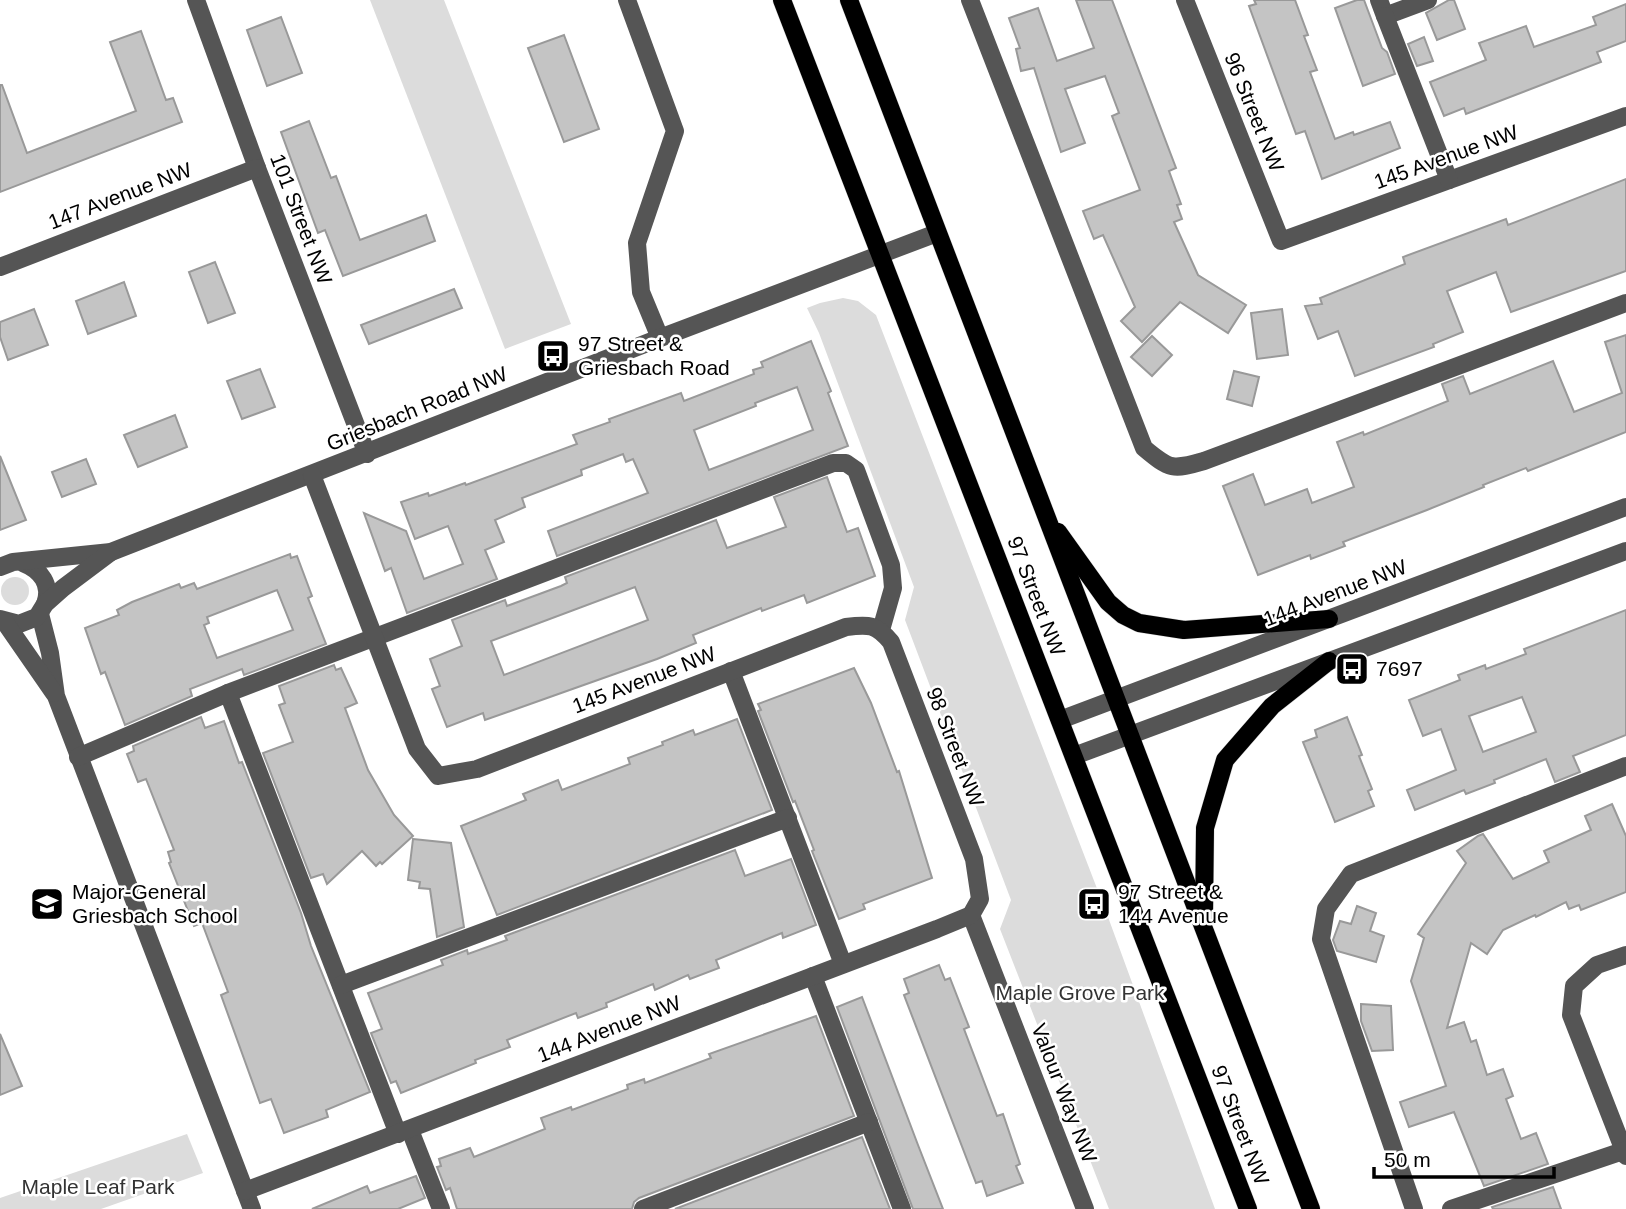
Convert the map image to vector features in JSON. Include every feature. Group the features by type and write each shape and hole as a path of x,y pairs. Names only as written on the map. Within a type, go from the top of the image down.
{"main road":[{"name":"97 Street NW","path":"782,0 1248,1209"},
{"name":"97 Street NW","path":"849,0 1311,1209"},
{"path":"1042,509 1108,602 1123,615 1139,623 1184,630 1329,619"},
{"path":"1204,929 1205,828 1224,760 1272,706 1329,660"}],"street":[{"name":"101 Street NW","path":"196,0 257,168 367,454"},
{"path":"627,0 675,131 637,243 642,292 660,338"},
{"path":"970,0 1144,449 1159,461 1179,469 1204,461 1626,303"},
{"name":"96 Street NW","path":"1185,0 1282,241"},
{"path":"1427,0 1382,8 1449,180"},
{"name":"145 Avenue NW","path":"1282,241 1626,116"},
{"name":"147 Avenue NW","path":"1,263 257,168"},
{"name":"Griesbach Road NW","path":"0,568 13,562 111,552 937,233"},
{"path":"78,757 228,693 832,463 846,463 856,470 891,565 893,588 874,627"},
{"path":"312,475 373,639"},
{"name":"144 Avenue NW","path":"1060,720 1626,508"},
{"path":"1074,756 1626,551"},
{"name":"Griesbach Road NW","path":"2,620 19,624 29,622 111,552"},
{"path":"23,563 32,566 45,581 48,591 42,609 56,696 252,1209"},
{"path":"2,620 56,696"},
{"name":"145 Avenue NW","path":"373,639 417,748 438,776 477,769 846,627 874,627"},
{"name":"98 Street NW","path":"874,627 891,642 974,859 980,899 971,915"},
{"path":"731,671 843,964"},
{"path":"228,693 341,985 404,1132 441,1209"},
{"path":"1414,1209 1321,939 1326,909 1351,874 1626,766"},
{"path":"341,985 788,818"},
{"name":"144 Avenue NW","path":"245,1191 971,915"},
{"name":"Valour Way NW","path":"971,915 1081,1208"},
{"path":"1451,1209 1625,1152 1571,1015 1574,986 1597,965 1626,955"},
{"path":"813,976 902,1209"},
{"path":"643,1209 869,1122"}],"green space":[{"path":"370,0 444,0 571,324 505,349"},
{"name":"Maple Grove Park","path":"843,298 858,301 876,315 1108,917 1215,1209 1109,1209 1000,929 1011,900 905,620 914,587 819,333 807,308"},
{"path":"15,577 25,581 29,591 25,601 15,605 5,601 1,591 5,581"},
{"name":"Maple Leaf Park","path":"187,1134 203,1173 101,1209 0,1209 0,1198"}],"building":[{"path":"1076,0 1112,0 1176,168 1169,171 1181,204 1177,205 1182,219 1174,222 1198,275 1246,305 1228,333 1180,302 1142,342 1121,321 1135,307 1103,235 1094,239 1083,211 1140,190 1112,116 1119,113 1105,76 1065,89 1085,143 1061,152 1034,68 1021,71 1016,49 1020,48 1009,18 1038,8 1057,61 1094,48"},
{"path":"1254,0 1295,0 1308,35 1304,36 1317,70 1310,72 1335,139 1390,122 1400,148 1322,179 1305,131 1296,134 1249,6 1256,4"},
{"path":"1364,0 1395,74 1363,86 1335,8"},
{"path":"1449,0 1454,0 1465,29 1437,40 1426,13"},
{"path":"1626,4 1626,41 1597,52 1601,62 1466,114 1464,108 1444,116 1430,82 1486,60 1479,43 1526,26 1534,47 1596,25 1593,17"},
{"path":"281,17 302,73 267,86 247,30"},
{"path":"141,31 166,100 173,98 182,122 0,192 0,85 27,153 136,111 110,42"},
{"path":"564,35 599,129 564,142 528,48"},
{"path":"1424,37 1433,61 1417,66 1408,44"},
{"path":"309,121 331,178 336,176 360,240 426,215 435,241 343,276 325,230 318,233 281,132"},
{"path":"1626,179 1626,271 1511,312 1496,272 1447,291 1463,332 1433,344 1434,347 1355,376 1338,331 1318,339 1305,306 1322,304 1320,298 1405,264 1403,257 1506,219 1508,225"},
{"path":"215,262 235,313 208,323 189,272"},
{"path":"124,282 136,316 88,334 76,301"},
{"path":"454,289 462,308 369,344 361,325"},
{"path":"34,309 48,345 8,360 0,337 0,322"},
{"path":"1282,309 1288,355 1257,359 1251,313"},
{"path":"1626,335 1626,432 1528,471 1526,468 1483,485 1484,487 1343,542 1345,546 1311,559 1310,555 1258,575 1223,486 1253,474 1265,505 1307,489 1312,503 1354,487 1337,442 1363,432 1364,435 1448,401 1442,384 1463,376 1470,394 1553,361 1574,412 1622,393 1605,342"},
{"path":"1152,336 1172,355 1152,376 1131,357"},
{"path":"811,341 831,391 828,393 848,446 557,556 548,531 648,493 633,459 626,462 623,454 581,470 582,475 522,498 525,507 495,520 504,542 485,550 497,579 407,613 391,568 385,571 364,513 406,531 424,579 463,564 448,526 415,539 401,502 428,493 429,496 465,483 466,485 577,444 573,435 681,393 684,401 754,374 753,370 763,367 761,362","holes":["797,387 813,430 709,470 694,430"]},
{"path":"260,369 275,407 242,419 227,381"},
{"path":"1234,371 1259,377 1252,406 1227,399"},
{"path":"175,415 187,447 138,467 124,435"},
{"path":"0,456 26,520 0,530"},
{"path":"86,459 96,484 62,497 52,472"},
{"path":"827,477 847,532 858,528 875,576 807,603 804,595 762,611 761,608 693,635 696,643 657,659 485,720 483,713 447,727 432,689 440,686 430,659 462,646 452,620 505,600 507,606 561,586 567,583 565,577 716,520 727,548 786,527 774,497","holes":["635,587 648,620 504,675 491,641"]},
{"path":"290,554 291,558 297,556 312,596 308,598 326,644 244,675 242,669 190,689 192,696 125,725 105,672 101,674 85,628 119,615 117,610 132,602 179,584 181,588 194,583 197,589","holes":["277,590 293,630 217,658 204,625 209,623 207,617"]},
{"path":"1626,610 1626,735 1573,756 1580,772 1555,782 1546,759 1494,780 1495,783 1466,794 1464,790 1415,810 1407,790 1456,770 1441,729 1423,736 1409,700 1460,680 1458,675 1485,665 1486,669 1526,654 1524,649","holes":["1522,697 1536,732 1483,752 1469,716"]},
{"path":"334,665 336,670 341,668 357,703 345,708 368,770 394,815 413,836 382,864 380,862 376,866 362,851 327,884 323,874 311,878 263,753 293,742 279,705 285,703 279,686"},
{"path":"854,668 871,703 897,772 899,771 932,878 863,904 865,909 839,919 758,711 761,710 758,704"},
{"path":"201,717 205,728 224,721 370,1092 326,1110 328,1117 284,1133 271,1099 260,1103 221,995 228,992 202,923 194,926 169,863 168,852 174,850 146,779 138,782 127,754 134,751 133,746"},
{"path":"1347,717 1362,755 1359,756 1372,789 1368,791 1374,806 1335,822 1303,742 1317,737 1315,730"},
{"path":"737,719 772,810 497,915 461,826 526,800 523,794 558,780 562,790 630,764 628,758 663,745 662,742 693,730 695,735"},
{"path":"1612,804 1626,836 1626,892 1581,910 1579,905 1569,909 1566,902 1536,917 1535,915 1503,930 1487,954 1471,943 1447,1028 1464,1022 1471,1042 1476,1040 1487,1075 1503,1069 1513,1096 1506,1099 1521,1139 1536,1133 1548,1164 1484,1186 1454,1112 1409,1127 1400,1102 1446,1086 1411,981 1424,938 1418,934 1466,863 1457,851 1478,836 1483,834 1513,879 1549,862 1544,851 1591,830 1585,816"},
{"path":"413,839 451,843 464,927 437,937 430,889 419,888 420,882 408,880"},
{"path":"735,850 745,876 791,859 816,925 783,938 782,933 716,960 719,968 690,979 688,975 655,990 653,984 606,1003 607,1007 578,1018 576,1013 507,1040 510,1047 401,1093 396,1081 391,1083 371,1033 382,1029 368,993 443,965 441,960 507,940 505,936"},
{"path":"1357,906 1376,913 1370,931 1384,936 1376,962 1337,951 1333,940 1340,921 1351,924"},
{"path":"939,965 945,980 950,978 969,1027 964,1029 997,1116 1003,1114 1020,1164 1016,1166 1023,1183 987,1196 982,1181 976,1183 904,995 909,993 904,979"},
{"path":"862,997 943,1209 913,1209 837,1007"},
{"path":"1361,1004 1391,1006 1393,1050 1372,1051 1361,1021"},
{"path":"816,1016 854,1116 639,1198 632,1209 457,1209 450,1188 446,1190 437,1167 441,1166 439,1159 470,1148 474,1157 545,1129 541,1118 571,1107 572,1110 628,1089 627,1085 644,1079 645,1083 711,1058 709,1054"},
{"path":"0,1034 22,1086 0,1095"},
{"path":"862,1137 890,1209 675,1209"},
{"path":"416,1176 425,1198 398,1209 312,1209 367,1186 370,1193"},
{"path":"1553,1187 1561,1209 1492,1207"}],"place":[{"name":"97 Street & Griesbach Road","path":"553,356"},
{"name":"7697","path":"1352,669"},
{"name":"Major-General Griesbach School","path":"47,904"},
{"name":"97 Street & 144 Avenue","path":"1094,904"}]}
